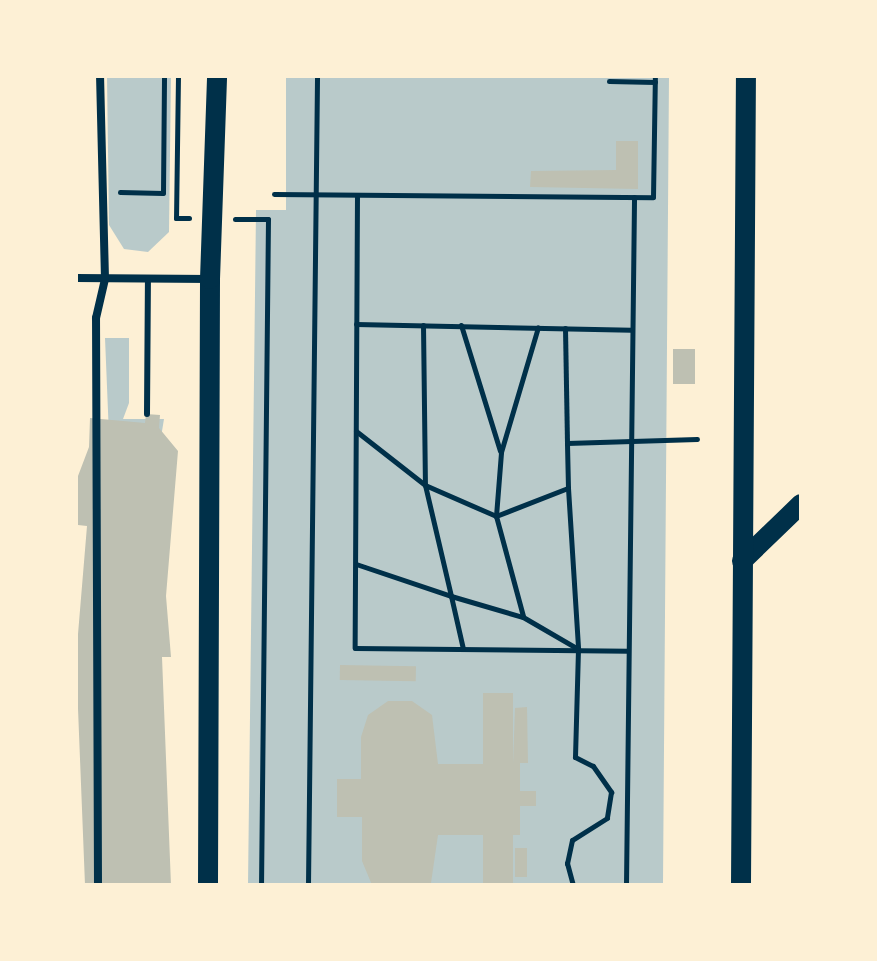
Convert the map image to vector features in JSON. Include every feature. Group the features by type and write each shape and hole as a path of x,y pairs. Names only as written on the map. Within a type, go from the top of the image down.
{"main road":[{"path":"208,885 210,279 217,76"},
{"path":"741,885 746,76"},
{"path":"742,561 801,504"}],"street":[{"path":"98,885 96,318 105,279 100,76"},
{"path":"76,278 210,279"}],"lane":[{"path":"147,414 148,279"}],"path":[{"path":"103,192 163,193 164,76"},
{"path":"176,218 178,76"},
{"path":"308,885 317,76"},
{"path":"274,194 653,197 655,79 609,81"},
{"path":"357,195 355,648 628,651"},
{"path":"626,885 634,197"},
{"path":"261,885 268,219"},
{"path":"356,324 631,330"},
{"path":"423,325 425,485 463,649"},
{"path":"461,325 501,452"},
{"path":"523,617 496,516 501,452 538,327"},
{"path":"565,328 568,488 578,649 575,757 593,766 611,792 607,818 572,840 567,863 573,885"},
{"path":"355,430 425,485 496,516 568,488"},
{"path":"567,443 697,439"},
{"path":"356,564 523,617 578,649"}],"shaded area":[{"path":"107,76 171,76 169,232 148,252 124,249 109,225"},
{"path":"286,76 669,76 663,885 248,885 256,210 286,210"},
{"path":"105,338 129,338 129,403 123,419 164,419 152,492 110,460"}],"building":[{"path":"616,141 638,141 638,189 530,187 531,171 616,170"},
{"path":"673,349 695,349 695,384 673,384"},
{"path":"146,414 160,415 159,428 178,451 166,596 171,657 162,657 171,885 85,885 76,658 87,526 78,525 78,476 89,447 90,418 145,423"},
{"path":"340,665 416,666 416,681 340,680"},
{"path":"483,693 513,693 513,764 515,708 527,707 528,763 520,763 520,791 536,791 536,806 520,806 520,835 513,835 513,885 483,885 483,835 438,835 431,883 372,885 362,861 362,817 337,817 337,779 361,779 361,737 368,715 388,701 412,701 432,715 438,764 483,764"},
{"path":"515,848 527,848 527,877 515,877"}]}
